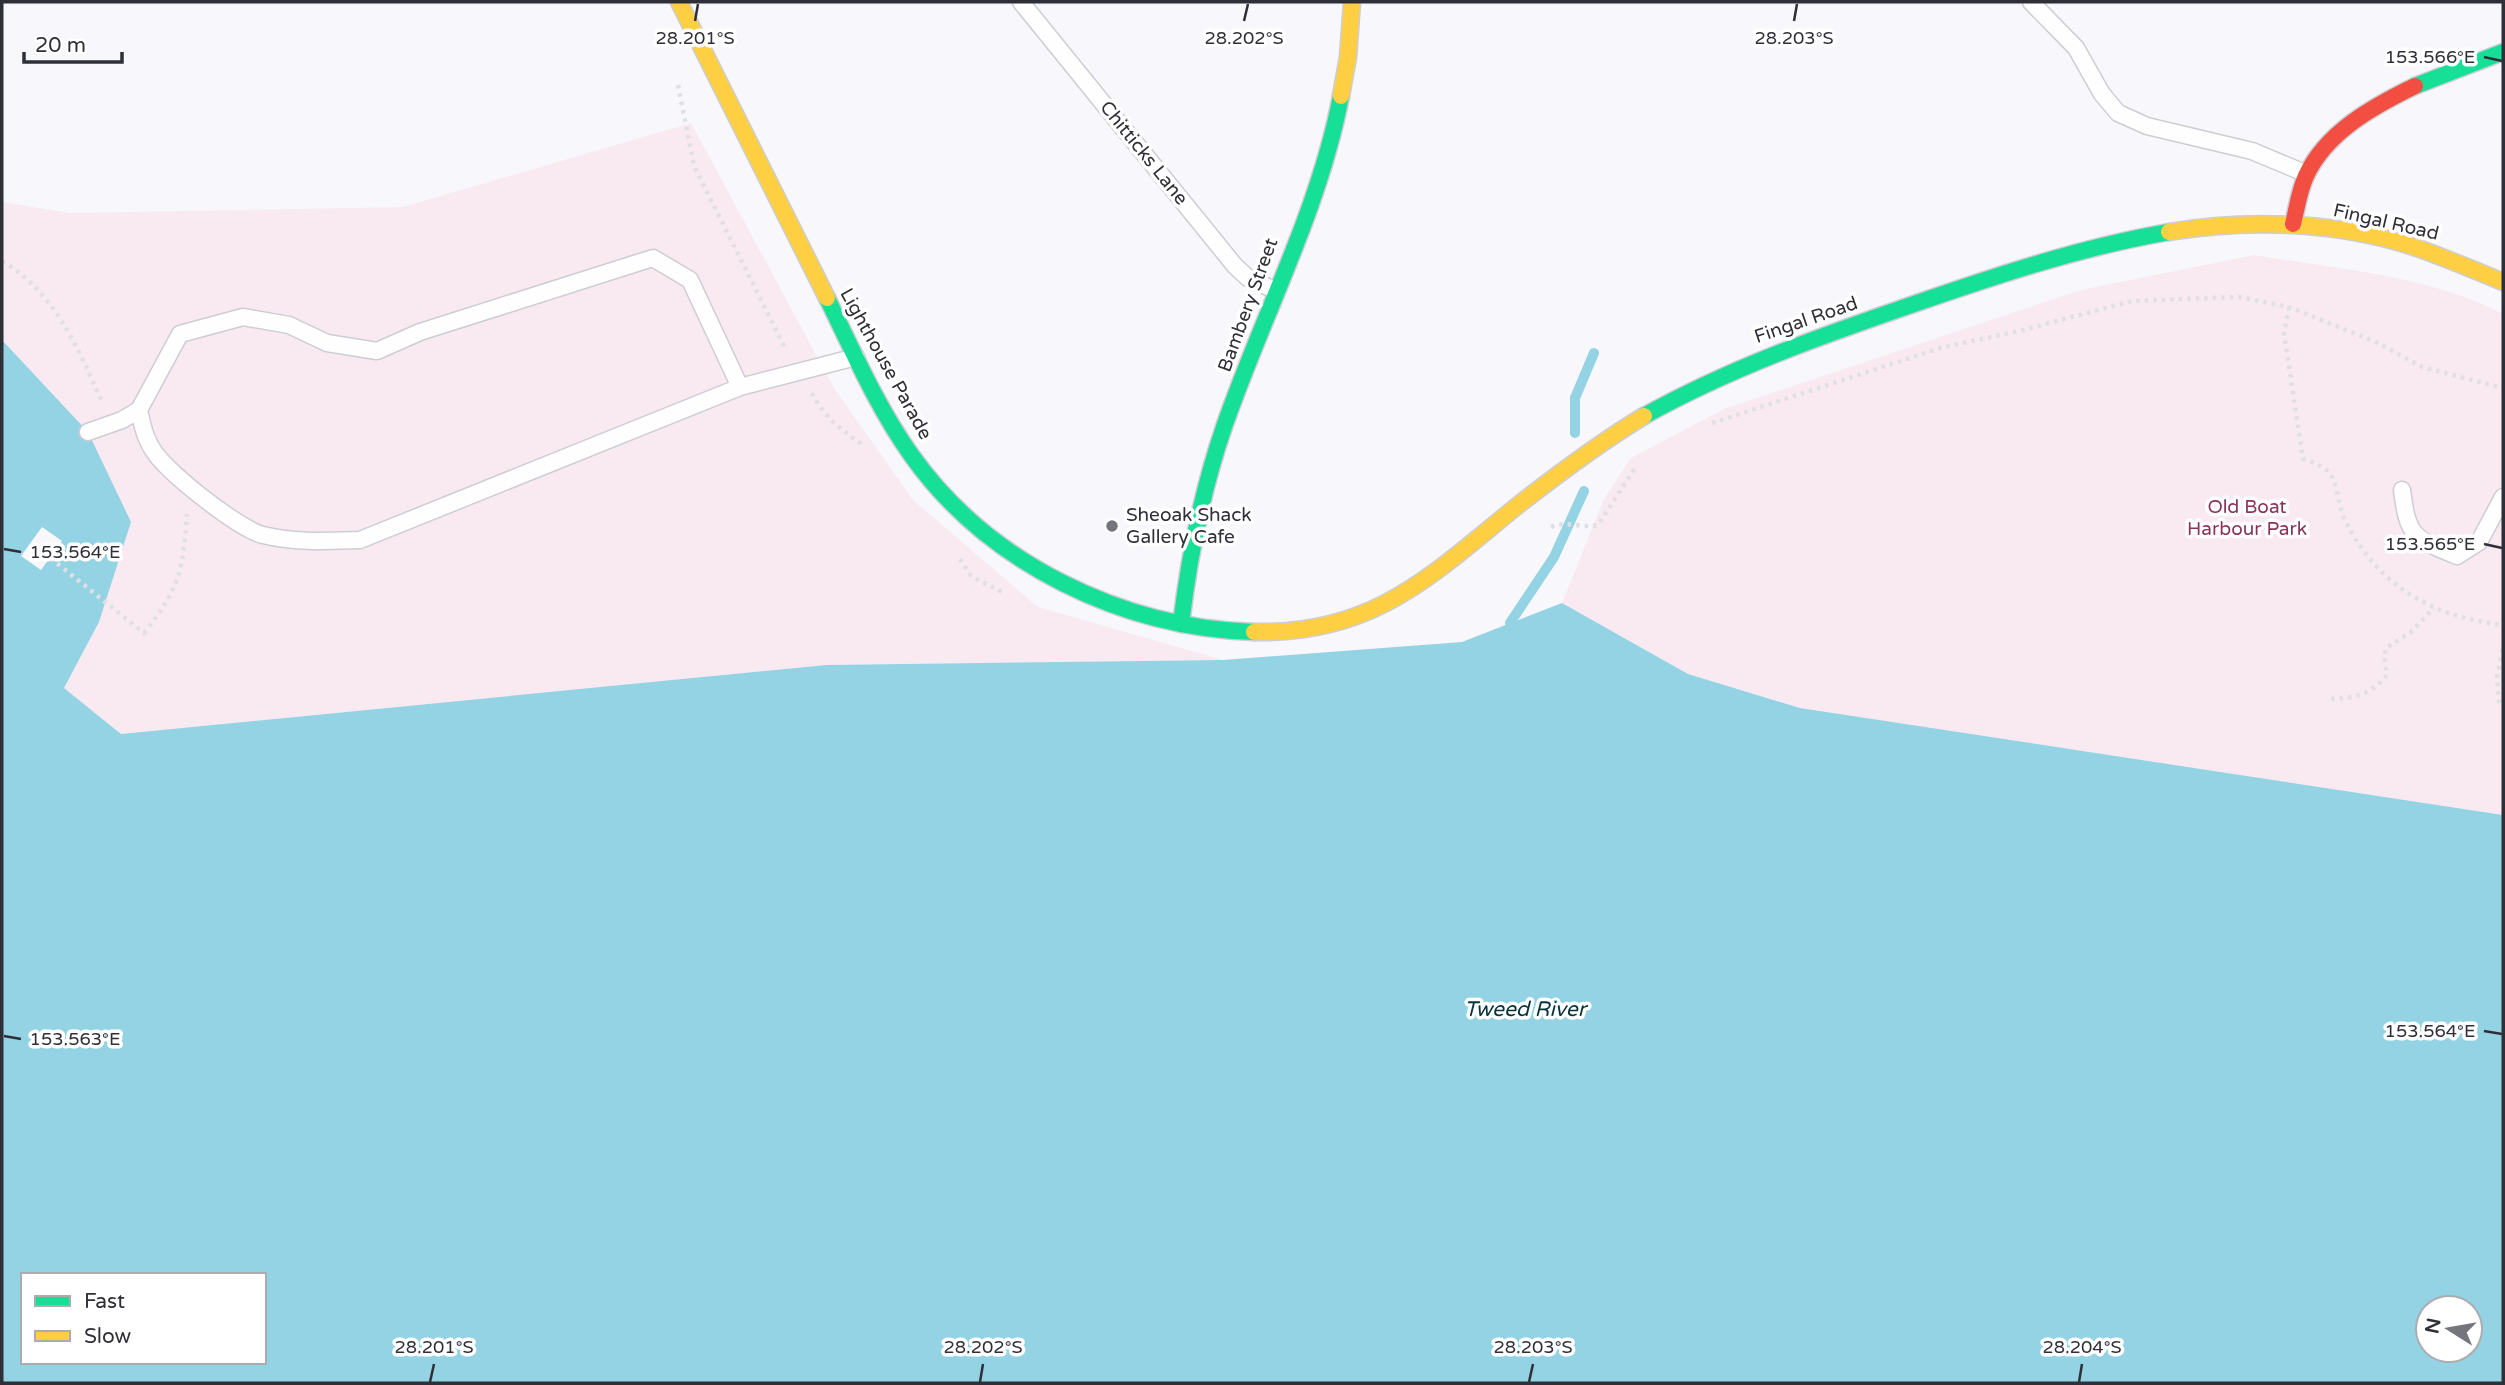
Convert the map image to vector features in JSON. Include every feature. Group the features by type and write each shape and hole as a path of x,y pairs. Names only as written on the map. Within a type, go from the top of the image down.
{"street":[{"name":"Lighthouse Parade","path":"679,2 856,357 915,460 963,514 1001,547 1054,580 1122,610 1181,624"},
{"name":"Bambery Street","path":"1181,624 1195,534 1212,466 1278,292 1341,97 1352,2"},
{"path":"2293,224 2307,174 2325,149 2344,130 2399,94 2452,68 2503,52"},
{"name":"Fingal Road","path":"1181,624 1256,633 1282,633 1330,626 1388,605 1434,575 1556,475 1627,426 1714,378 1807,339 2085,248 2185,227 2225,223 2293,224 2388,240 2424,250 2503,282"}],"lane":[{"name":"Chitticks Lane","path":"1021,2 1235,266 1248,278 1278,292"},
{"path":"2031,2 2076,48 2102,94 2118,113 2147,126 2252,151 2307,174"},
{"path":"88,432 112,424 139,410 180,334 243,317 289,325 327,343 377,351 420,332 653,258 690,280 740,387"},
{"path":"139,410 144,432 154,453 189,486 260,534 300,542 360,540 740,387 856,357"},
{"path":"2402,490 2407,524 2426,543 2457,555 2479,542 2503,497"}],"path":[{"path":"676,76 694,166 782,346 802,370 818,405 835,424 865,447"},
{"path":"2,261 26,276 67,326 112,424"},
{"path":"1698,428 1940,348 2023,330 2132,301 2239,298 2290,307 2378,343 2423,367 2503,387"},
{"path":"2290,307 2284,333 2303,459 2329,470 2337,483 2344,517 2377,566 2398,587 2452,616 2503,625"},
{"path":"1541,531 1562,523 1588,528 1598,525 1635,467 1644,460"},
{"path":"44,553 144,633 163,609 180,576 189,486"},
{"path":"957,555 971,576 1006,594"},
{"path":"2332,699 2351,698 2375,690 2387,675 2384,656 2386,648 2411,632 2434,608"},
{"path":"2499,703 2497,677 2503,647"}],"green space":[{"path":"691,123 834,388 913,500 1038,607 1223,660 826,665 121,734 64,688 99,622 88,432 2,340 2,202 70,213 403,207"},
{"name":"Old Boat Harbour Park","path":"2254,255 2413,282 2444,290 2503,314 2503,815 1801,708 1688,674 1562,603 1604,499 1631,458 1724,409 2081,290"}],"water":[{"name":"Tweed River","path":"2,340 88,432 131,522 99,622 64,688 121,734 826,665 1223,660 1462,642 1562,603 1688,674 1800,708 2503,815 2503,1383 2,1383"}],"pier":[{"path":"42,527 62,541 41,570 21,556"}],"waterway":[{"path":"1575,433 1575,398 1594,353"},
{"path":"1510,623 1554,557 1584,491"}],"traffic: fast":[{"path":"2415,86 2503,52"},
{"path":"1181,624 1197,524 1216,451 1319,181 1341,96"},
{"path":"1644,416 1743,368 1879,316 2040,263 2169,232"},
{"path":"827,298 866,378 899,437 943,494 979,528 1020,558 1063,583 1109,603 1156,618 1205,628 1254,632"}],"traffic: slow":[{"path":"679,2 827,298"},
{"path":"1341,96 1348,57 1352,2"},
{"path":"2169,232 2265,224 2330,228 2393,241 2503,282"},
{"path":"1254,632 1296,630 1333,623 1367,612 1398,596 1456,556 1563,471 1644,416"}],"traffic: jam":[{"path":"2293,224 2304,182 2326,146 2353,122 2383,102 2415,86"}],"place":[{"name":"Sheoak Shack Gallery Cafe","path":"1112,526"}]}
